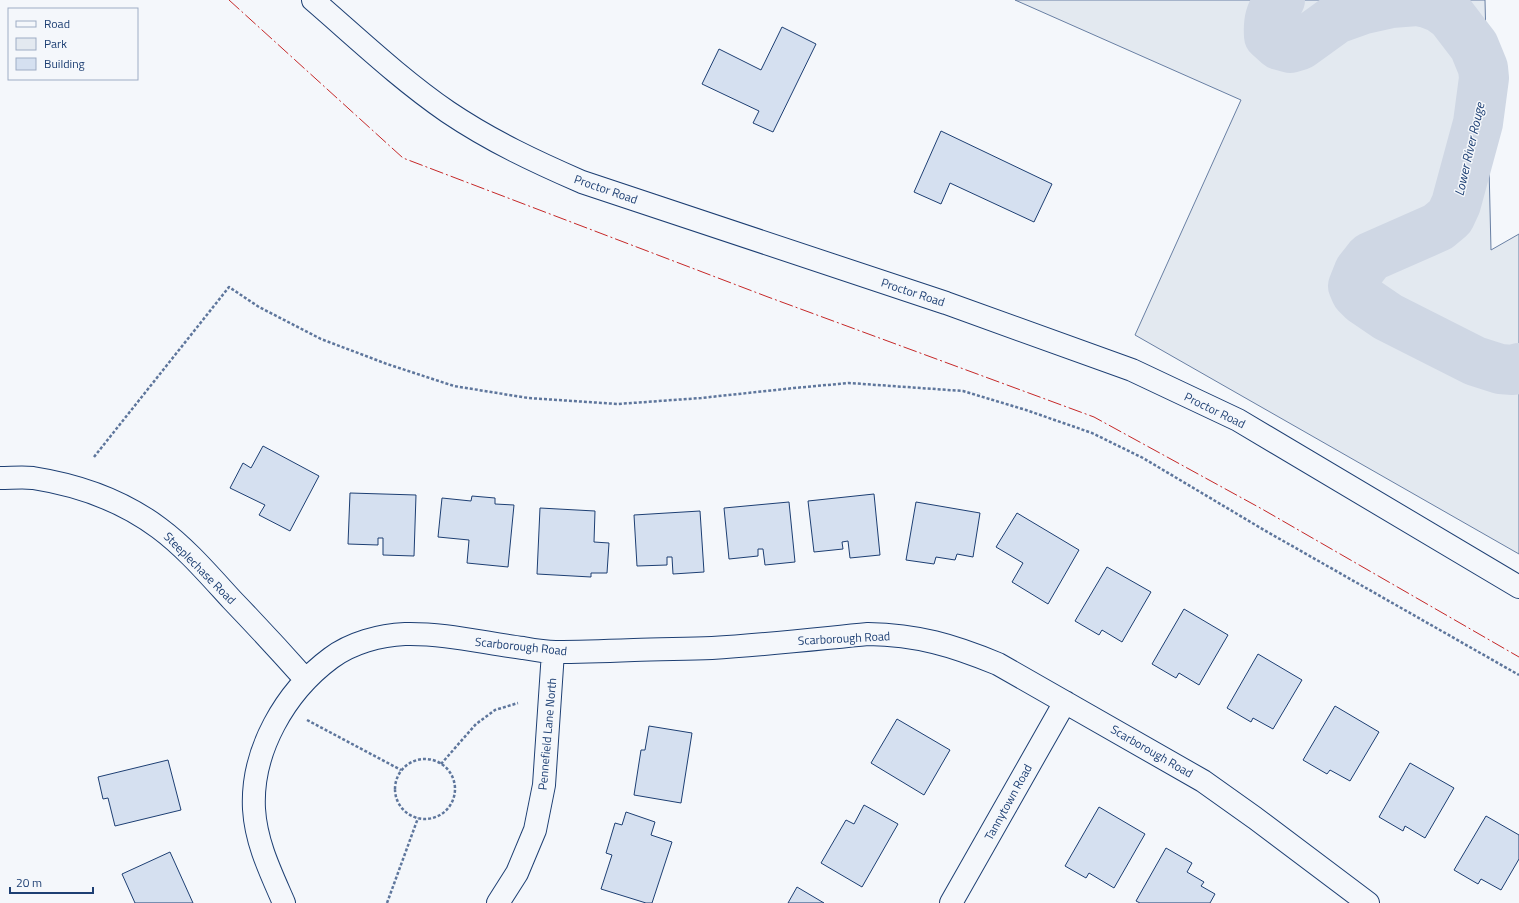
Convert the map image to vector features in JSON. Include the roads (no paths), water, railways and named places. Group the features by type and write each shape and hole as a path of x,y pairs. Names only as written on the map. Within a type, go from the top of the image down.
{"street":[{"name":"Proctor Road","path":"313,0 394,70 447,111 490,138 540,164 582,182 938,300 1132,370 1238,420 1519,587"},
{"name":"Steeplechase Road","path":"0,478 32,478 62,484 93,493 129,508 159,528 185,550 306,680"},
{"name":"Scarborough Road","path":"284,903 263,855 256,826 254,808 258,768 264,746 285,704 306,680 332,658 351,647 374,639 403,634 432,635 553,652 712,648 868,634 894,635 931,641 964,650 998,664 1203,781 1368,903"},
{"name":"Pennefield Lane North","path":"498,903 517,873 535,830 544,785 553,652"},
{"name":"Tannytown Road","path":"951,903 1065,702"}],"waterway":[{"name":"Lower River Rouge","path":"1280,0 1270,17 1269,36 1279,45 1290,48 1300,45 1336,19 1364,9 1391,3 1417,1 1440,8 1451,16 1474,46 1483,68 1484,78 1478,123 1456,204 1450,217 1438,227 1370,257 1359,271 1353,286 1356,293 1363,300 1388,317 1475,361 1500,369 1513,370 1519,368"}]}
